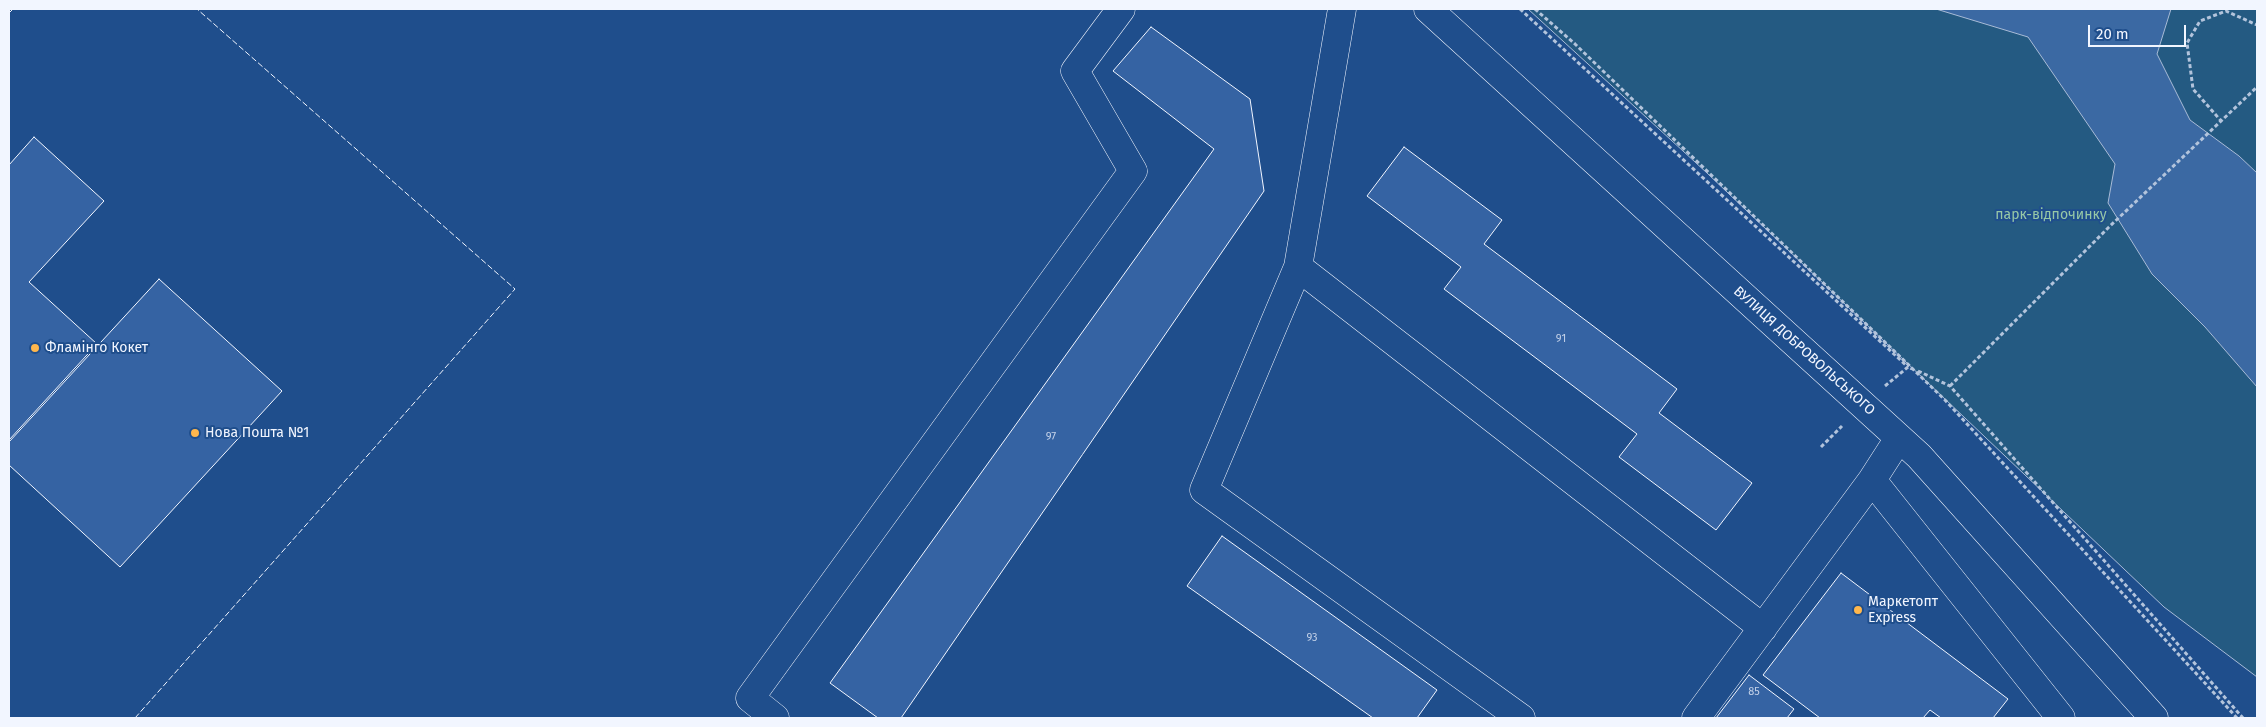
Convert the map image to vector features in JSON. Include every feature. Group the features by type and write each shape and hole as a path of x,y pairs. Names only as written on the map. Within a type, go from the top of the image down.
{"street":[{"path":"775,718 750,698 1133,171 1075,71 1121,9"},
{"path":"1342,9 1298,267 1204,490 1521,718"},
{"name":"ВУЛИЦЯ ДОБРОВОЛЬСЬКОГО","path":"1428,9 1919,456 2154,718"},
{"path":"1298,267 1763,628"},
{"path":"1696,718 1872,480 1899,438"},
{"path":"1872,480 2061,718"}],"path":[{"path":"1520,9 1908,367"},
{"path":"1535,9 1576,44 1945,400 2237,718"},
{"path":"2222,122 2192,89 2187,43 2200,20 2226,11 2257,25"},
{"path":"2243,718 1950,386 2109,227 2257,87"}],"green space":[{"name":"парк-відпочинку","path":"1528,9 2257,9 2257,677 2164,607 1707,173"}],"shaded area":[{"path":"1936,9 2171,9 2157,54 2190,120 2239,156 2257,173 2257,387 2205,327 2152,274 2108,203 2115,164 2028,37"}],"building":[{"path":"1151,27 1250,99 1264,191 901,718 878,718 830,683 1214,149 1113,71"},
{"path":"34,137 104,201 29,282 97,344 9,440 9,165"},
{"path":"1404,147 1502,220 1484,244 1677,389 1659,413 1752,483 1716,530 1619,457 1637,434 1444,289 1461,267 1367,196"},
{"path":"159,279 282,391 120,567 9,465 9,442"},
{"path":"1222,536 1437,690 1417,718 1373,718 1187,586"},
{"path":"1841,573 2008,699 1993,718 1941,718 1930,710 1923,718 1820,718 1763,675"},
{"path":"1749,675 1794,709 1787,718 1716,718"}],"fence":[{"path":"9,13 13,9"},
{"path":"135,718 515,289 197,9"}],"place":[{"name":"Фламінго Кокет","path":"35,348"},
{"name":"Нова Пошта №1","path":"195,433"},
{"name":"Маркетопт Express","path":"1858,610"}]}
